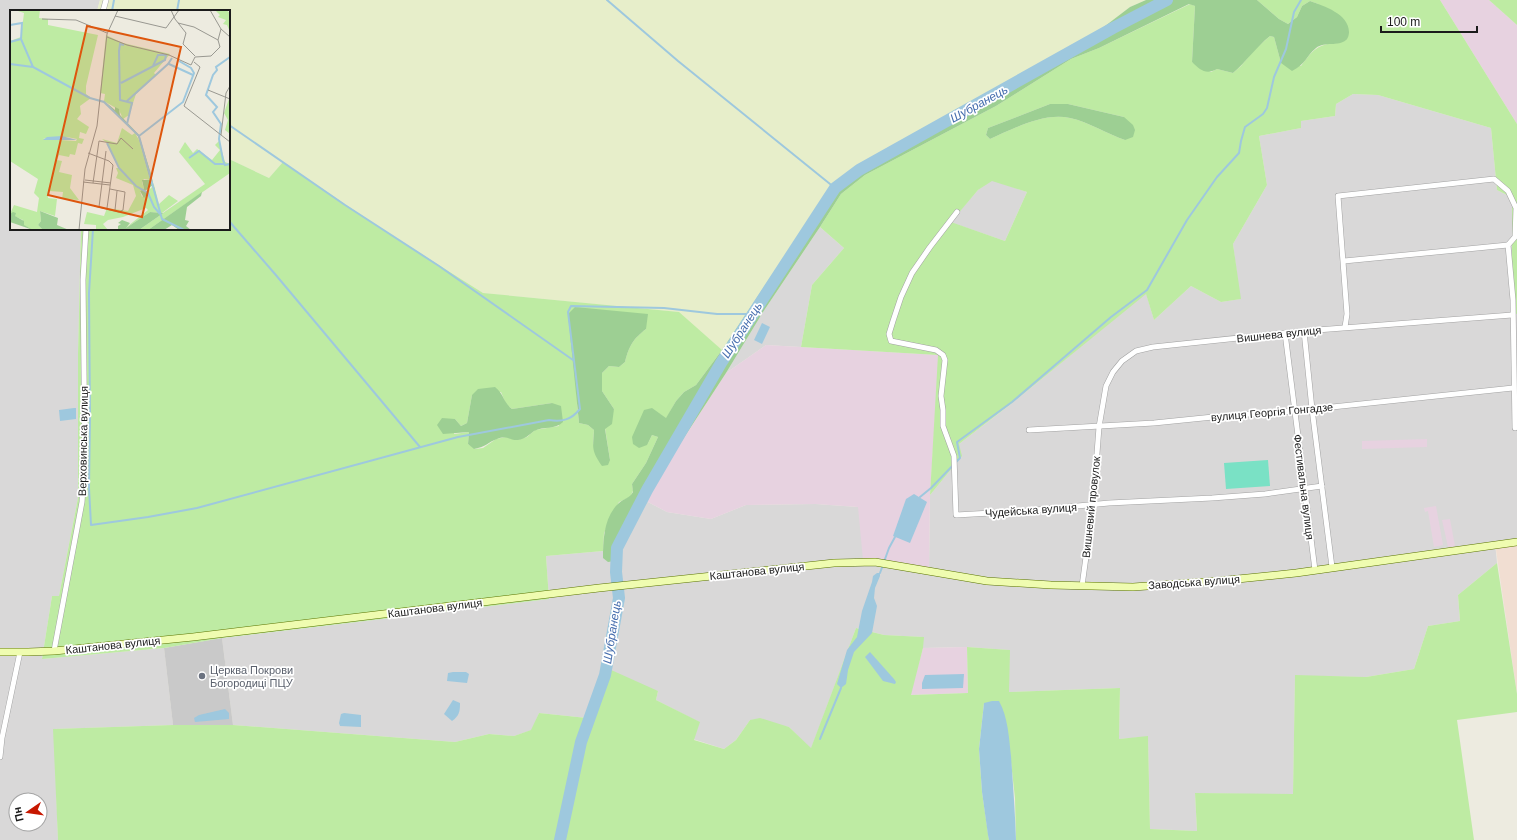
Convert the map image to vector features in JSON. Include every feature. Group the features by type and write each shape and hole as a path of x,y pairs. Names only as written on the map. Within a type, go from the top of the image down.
{"main road":[{"name":"Заводська вулиця","path":"872,562 986,581 1051,585 1133,587 1218,581 1315,570 1517,542"},
{"name":"Каштанова вулиця","path":"0,652 54,651 193,637 613,587 834,563 872,562"}],"street":[{"path":"103,10 106,0"},
{"path":"1344,261 1508,245 1515,237 1516,208 1508,191 1494,179 1338,196 1347,314 1345,327"},
{"name":"Чудейська вулиця","path":"957,212 930,247 912,274 901,297 889,334 891,341 936,350 943,355 944,360 941,396 943,426 954,456 957,515 1025,512 1156,500 1212,498 1322,486"},
{"name":"Верховинська вулиця","path":"54,651 82,502 85,462 83,280 86,230"},
{"path":"1508,245 1513,300 1513,388 1515,428"},
{"name":"Вишнева вулиця","path":"1099,427 1106,386 1109,379 1122,361 1136,351 1153,347 1345,327 1512,315"},
{"name":"Фестивальна вулиця","path":"1304,331 1312,409 1332,567"},
{"name":"Фестивальна вулиця","path":"1285,333 1315,570"},
{"name":"вулиця Георгія Гонгадзе","path":"1029,430 1099,427 1294,411 1513,388"},
{"name":"Вишневий провулок","path":"1082,586 1093,506 1099,427"},
{"path":"0,757 2,738 20,652"}],"shaded area":[{"path":"0,0 100,0 97,10 10,10 10,230 81,230 78,354 78,498 59,596 52,596 42,659 164,648 173,725 54,729 58,840 0,840"},
{"path":"1440,0 1489,0 1517,25 1517,124"},
{"path":"1353,94 1378,95 1491,128 1497,190 1507,195 1512,205 1512,313 1517,314 1517,540 1495,543 1497,563 1458,595 1460,621 1428,626 1414,669 1366,677 1295,676 1293,795 1195,793 1197,831 1150,829 1148,737 1119,739 1120,688 1009,692 1009,650 967,647 923,648 923,637 884,635 856,628 811,749 789,727 750,720 736,740 724,749 693,739 699,722 656,700 658,691 597,684 587,718 539,713 532,730 514,736 489,734 455,742 233,725 222,638 549,599 546,556 603,551 603,558 622,549 646,501 667,512 711,519 746,505 816,504 858,507 929,570 930,495 956,463 959,444 1012,403 1146,293 1154,320 1191,286 1221,302 1240,299 1233,244 1267,185 1259,136 1301,128 1301,121 1335,116 1336,104"},
{"path":"992,180 1027,192 1005,241 950,222 978,190"},
{"path":"820,227 844,248 812,285 801,347 766,345 726,373 763,312"},
{"path":"766,345 939,355 930,495 929,570 863,560 858,507 816,504 746,505 711,519 667,512 646,501 672,456 726,373"},
{"path":"1427,439 1427,447 1362,449 1362,441"},
{"path":"1436,506 1443,545 1434,547 1428,511 1425,512 1424,508"},
{"path":"1450,519 1455,546 1448,547 1442,520"},
{"path":"1517,540 1517,694 1495,543"},
{"path":"222,638 233,725 173,725 164,648"},
{"path":"967,647 968,693 910,695 923,648"}],"green space":[{"path":"100,0 1146,0 1130,7 1067,55 859,167 830,188 722,350 678,312 483,293 377,226 283,162 269,178 230,159 230,10 97,10"},
{"path":"1146,0 1257,0 1279,19 1288,24 1297,17 1302,6 1310,1 1328,8 1345,20 1348,26 1349,34 1348,38 1343,42 1323,45 1316,48 1300,66 1292,71 1281,63 1274,37 1270,36 1233,73 1217,69 1206,72 1192,62 1195,6 1189,4 1099,48 1071,59 996,106 865,175 841,194 763,312 726,373 672,456 646,501 622,549 621,560 608,562 603,558 603,544 607,521 614,508 633,492 632,484 646,463 658,437 652,435 647,445 639,448 633,444 632,437 644,410 652,408 666,418 676,401 684,392 696,385 722,350 830,188 859,167 1067,55 1130,7"},
{"path":"1257,0 1440,0 1517,124 1517,314 1512,313 1512,205 1507,195 1497,190 1491,128 1378,95 1353,94 1336,104 1335,116 1301,121 1301,128 1259,136 1267,185 1233,244 1241,299 1221,302 1191,286 1154,320 1146,294 959,444 962,456 930,495 938,355 801,347 812,285 844,248 820,227 841,194 865,175 996,106 1071,59 1099,48 1190,4 1195,6 1192,62 1211,72 1217,69 1233,73 1254,50 1270,36 1274,37 1281,63 1301,66 1312,52 1320,46 1338,43 1318,4 1310,1 1302,6 1297,17 1288,24 1279,19","holes":["1050,104 1068,104 1124,117 1125,140 1084,122 1060,117 1050,117 1029,122 990,139 986,135 988,128","992,181 1027,192 1005,241 951,222 978,190"]},
{"path":"1489,0 1517,0 1517,25"},
{"path":"1050,104 1068,104 1124,117 1133,125 1135,130 1133,137 1125,140 1084,122 1060,117 1050,117 1029,122 990,139 986,135 988,128"},
{"path":"230,159 269,178 283,162 377,226 483,293 679,312 722,350 696,385 684,392 676,401 666,419 660,414 647,445 652,435 658,437 646,463 632,484 633,491 630,497 619,502 604,533 603,551 546,556 549,599 222,638 164,648 42,659 52,596 59,596 78,498 78,354 81,230 230,230","holes":["575,307 646,329 632,343 625,362 619,367 609,366 602,373 602,391 614,409 605,428 610,460 593,444 594,430 588,425 579,423 577,406","501,392 506,404 512,409 552,403 559,426 535,430 527,437 517,440 506,437 496,439 483,448 475,449 468,444 469,432 454,434 455,419 461,426 467,423 472,395"]},
{"path":"575,307 648,314 646,329 632,343 625,362 619,367 609,366 602,373 602,391 614,409 612,424 605,429 610,460 608,465 602,466 594,452 594,430 588,425 579,423 568,314"},
{"path":"495,387 512,409 552,403 561,406 563,422 553,427 534,431 527,437 515,440 500,438 474,449 468,444 469,432 443,434 437,425 442,418 455,419 461,426 467,423 472,395 478,389"},
{"path":"1268,460 1270,486 1226,489 1224,463"},
{"path":"1497,563 1517,694 1517,712 1457,720 1474,840 1016,840 1015,798 1009,744 984,703 979,749 982,792 989,840 58,840 53,729 173,725 233,725 455,742 489,734 514,736 531,730 539,713 587,718 597,684 609,669 658,691 656,700 700,722 694,740 724,749 736,740 750,720 760,718 789,727 811,748 856,628 884,635 924,637 923,648 911,695 968,693 967,647 1010,650 1009,692 1120,688 1119,739 1148,736 1150,829 1197,831 1195,793 1293,794 1295,675 1366,677 1414,669 1428,626 1460,621 1458,595"}],"water":[{"path":"762,323 770,327 762,344 754,340"},
{"path":"76,408 76,419 60,421 59,410"},
{"path":"914,494 927,502 910,543 893,536 906,499"},
{"path":"880,573 880,576 875,588 874,598 877,606 872,633 854,652 848,670 846,684 841,688 837,684 847,650 857,637 862,611 873,576"},
{"path":"870,652 894,679 896,682 895,684 883,681 865,657"},
{"path":"466,672 469,674 467,683 447,681 448,673"},
{"path":"964,674 963,688 922,689 922,683 925,675"},
{"path":"453,700 460,703 460,706 458,715 452,721 444,714"},
{"path":"999,701 1008,728 1015,808 1016,840 989,840 988,835 982,792 979,749 984,703"},
{"path":"225,709 229,713 229,719 195,722 194,718 199,715"},
{"path":"341,714 361,715 361,727 340,726 339,723"}],"waterway":[{"path":"112,10 114,0"},
{"path":"177,10 179,0"},
{"path":"607,0 678,61 835,188"},
{"name":"Шубранець","path":"560,840 581,742 605,675 619,598 616,572 617,548 647,490 721,363 835,188 859,170 1113,28 1167,0"},
{"path":"920,497 931,488 960,458 957,442 1012,402 1111,317 1147,290 1187,220 1217,177 1239,153 1245,127 1263,114 1267,108 1274,77 1286,49 1294,12 1301,0"},
{"path":"230,126 345,205 439,266 573,360"},
{"path":"230,222 420,447"},
{"path":"93,230 89,293 89,488 91,525 197,508 458,437 549,420 558,421 570,418 580,409 568,312 571,306 664,308 717,314 753,314"},
{"path":"880,573 889,548 895,537"},
{"path":"820,739 841,688"}],"place":[{"name":"Церква Покрови Богородиці ПЦУ","path":"202,676"}]}
